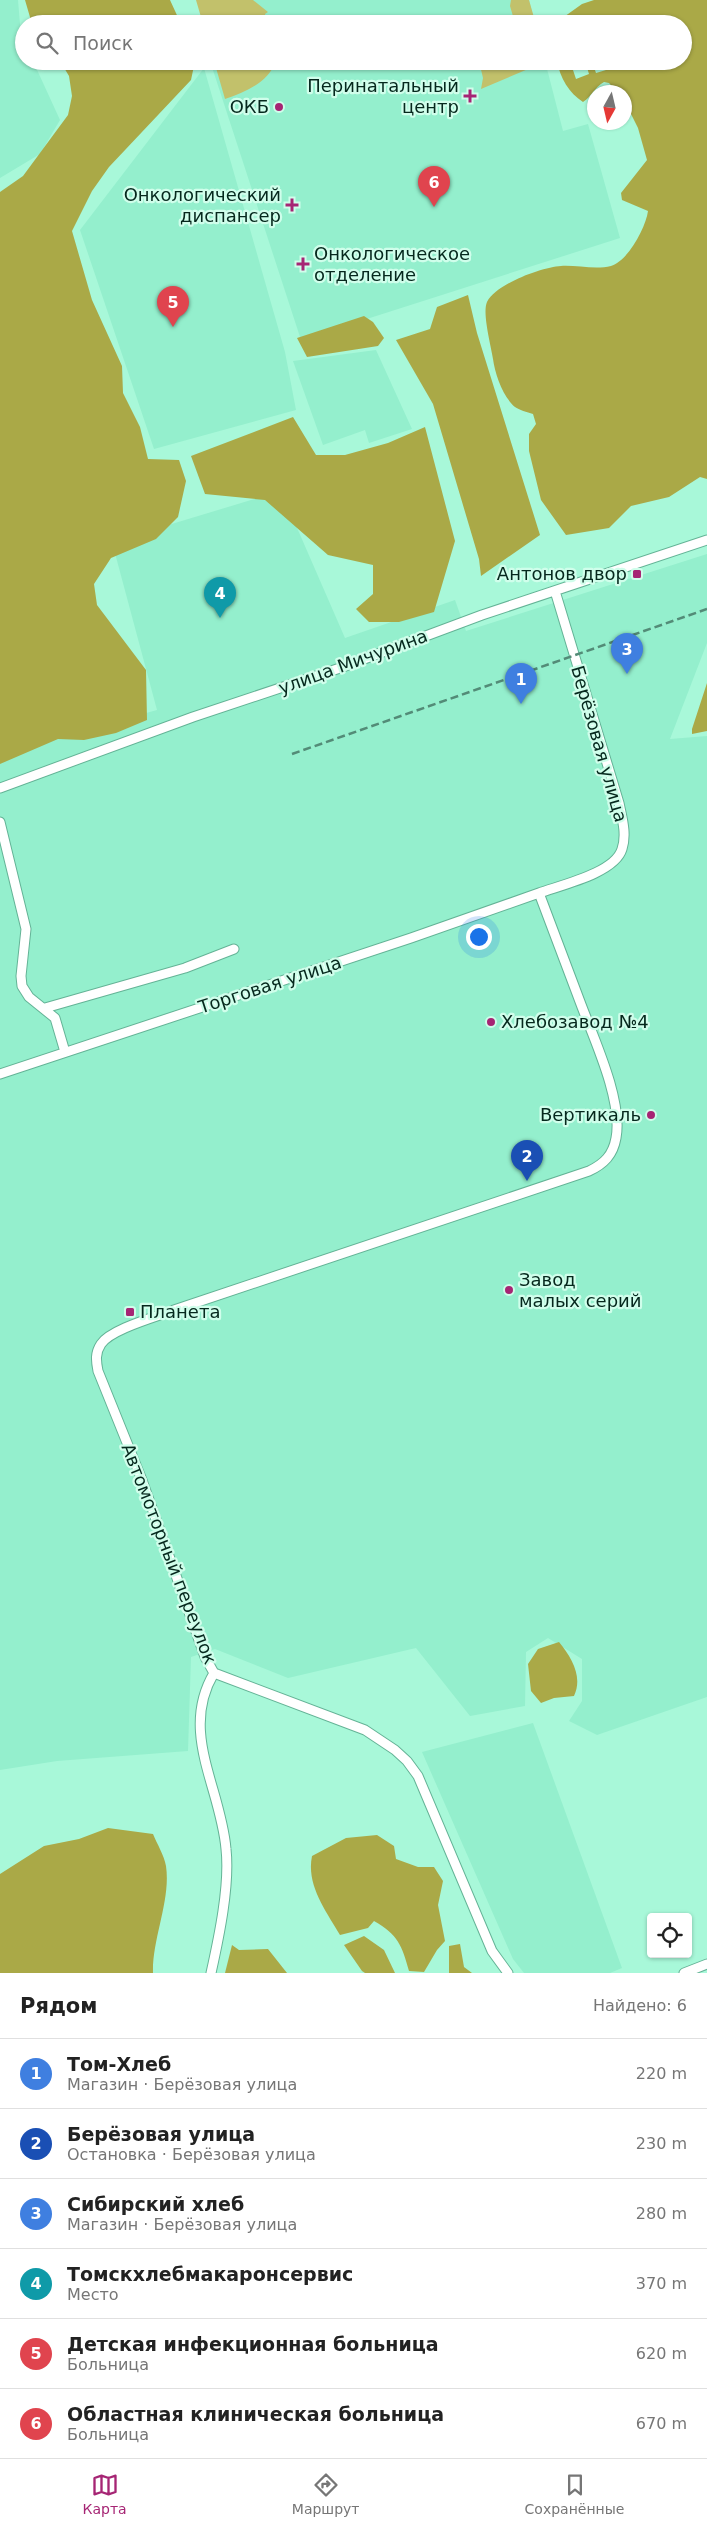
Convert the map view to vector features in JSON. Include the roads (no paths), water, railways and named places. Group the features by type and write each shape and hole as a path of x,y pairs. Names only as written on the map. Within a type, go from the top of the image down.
{"street":[{"name":"улица Мичурина","path":"0,788 193,717 340,668 482,615 707,540"},
{"name":"Берёзовая улица","path":"539,892 606,868 617,860 624,841 619,803 555,591"},
{"path":"0,822 26,930 20,976 22,986 29,997 56,1018 65,1052"},
{"name":"Торговая улица","path":"0,1074 411,938 539,892"},
{"name":"Автомоторный переулок","path":"211,1973 228,1868 226,1846 199,1726 202,1696 214,1673 202,1649 142,1480 98,1371 96,1360 101,1343 113,1334 174,1310 589,1171 607,1160 616,1137 614,1100 597,1048 539,892"},
{"path":"45,1008 185,968 234,949"},
{"path":"214,1673 291,1700 365,1730 381,1738 407,1761 425,1789 492,1951 508,1973"},
{"path":"684,1973 707,1964"}],"railway":[{"path":"292,754 707,609"}],"place":[{"name":"Перинатальный центр","path":"470,96"},
{"name":"ОКБ","path":"279,107"},
{"name":"Онкологический диспансер","path":"292,205"},
{"name":"Областная клиническая больница","path":"434,207"},
{"name":"Онкологическое отделение","path":"303,264"},
{"name":"Детская инфекционная больница","path":"173,327"},
{"name":"Антонов двор","path":"637,574"},
{"name":"Томскхлебмакаронсервис","path":"220,618"},
{"name":"Сибирский хлеб","path":"627,674"},
{"name":"Том-Хлеб","path":"521,704"},
{"name":"Хлебозавод №4","path":"491,1022"},
{"name":"Вертикаль","path":"651,1115"},
{"name":"Берёзовая улица","path":"527,1181"},
{"name":"Завод малых серий","path":"509,1290"},
{"name":"Планета","path":"130,1312"}]}
